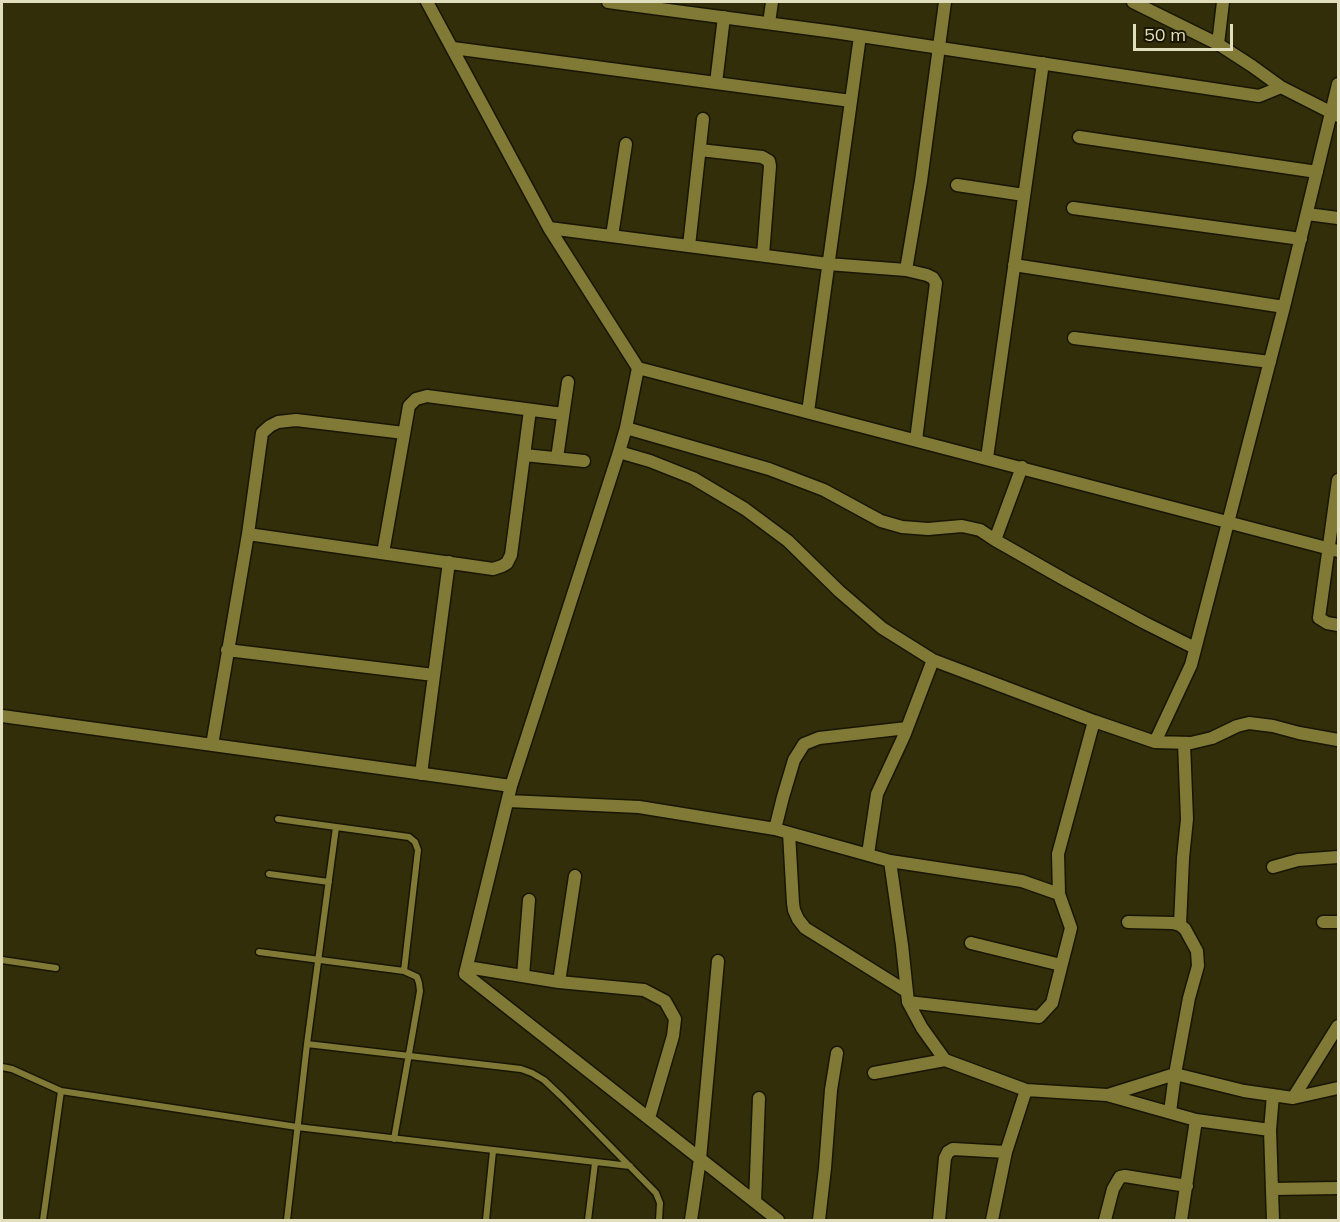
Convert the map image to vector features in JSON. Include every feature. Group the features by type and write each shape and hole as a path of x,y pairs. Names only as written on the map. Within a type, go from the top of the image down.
{"street":[{"path":"428,2 549,228 638,368 1334,549"},
{"path":"608,2 860,36 1258,96 1281,87"},
{"path":"770,23 772,2"},
{"path":"906,270 921,181 945,2"},
{"path":"1133,2 1218,44 1281,87 1335,114"},
{"path":"1218,44 1223,2"},
{"path":"716,83 724,17"},
{"path":"807,412 860,36"},
{"path":"453,48 851,101"},
{"path":"987,458 1043,63"},
{"path":"1155,742 1191,665 1317,172 1335,114 1338,84"},
{"path":"689,246 704,119"},
{"path":"1079,137 1317,172"},
{"path":"612,236 626,144"},
{"path":"700,150 762,157 769,161 763,255"},
{"path":"957,185 1024,195"},
{"path":"1073,208 1301,239"},
{"path":"1307,214 1338,218"},
{"path":"549,228 828,264 906,270 933,278 936,283 916,440"},
{"path":"1014,265 1284,307"},
{"path":"1074,338 1270,362"},
{"path":"638,368 619,452 511,786 465,974 778,1221"},
{"path":"557,458 568,382"},
{"path":"383,553 404,433 410,406 416,399 427,396 563,414"},
{"path":"248,534 493,569 502,566 512,555 530,410"},
{"path":"212,745 248,534 262,433 279,422 296,420 404,433"},
{"path":"626,428 769,469 824,490 881,520 902,527 928,529 962,526 980,530 1145,623 1195,648"},
{"path":"619,452 693,478 745,509 788,541 839,591 882,628 933,660 1155,742 1191,743 1212,738 1249,723 1338,740"},
{"path":"524,455 584,461"},
{"path":"995,540 1022,467"},
{"path":"1338,480 1334,549 1319,618 1327,623 1338,625"},
{"path":"421,774 449,562"},
{"path":"227,650 434,675"},
{"path":"868,854 877,794 908,728 933,660"},
{"path":"2,716 511,786"},
{"path":"789,833 792,903 798,920 805,928 907,996 1039,1017 1052,1003 1071,928 1059,894 1058,854 1094,721"},
{"path":"775,830 794,760 804,744 819,738 908,728"},
{"path":"1180,925 1187,819 1184,743"},
{"path":"508,801 639,807 789,833 890,861 1022,881 1059,894"},
{"path":"1273,867 1298,860 1338,857"},
{"path":"890,861 907,996 922,1028 945,1060"},
{"path":"559,982 575,876"},
{"path":"523,976 529,900"},
{"path":"1128,922 1180,925 1185,929 1197,951 1198,966 1175,1074 1170,1112"},
{"path":"1323,922 1338,922"},
{"path":"971,943 1061,965"},
{"path":"691,1221 700,1159 718,961"},
{"path":"467,967 559,982 644,990 665,1001 675,1019 673,1036 648,1118"},
{"path":"1293,1098 1338,1026"},
{"path":"819,1221 831,1090 837,1053"},
{"path":"874,1073 945,1060 1026,1090 1107,1095 1196,1120 1270,1130"},
{"path":"1107,1095 1175,1074 1244,1091 1293,1098 1338,1088"},
{"path":"992,1221 1006,1152 1026,1090"},
{"path":"1273,1095 1270,1130 1273,1221"},
{"path":"754,1202 759,1098"},
{"path":"1181,1221 1196,1120"},
{"path":"939,1221 945,1158 948,1152 953,1149 1006,1152"},
{"path":"1105,1221 1113,1189 1120,1177 1186,1186"},
{"path":"1272,1189 1338,1188"}],"lane":[{"path":"278,819 409,837 415,842 418,850 404,971"},
{"path":"287,1221 307,1044 336,827"},
{"path":"269,874 329,882"},
{"path":"259,952 404,971 417,977 420,982 420,991 394,1139"},
{"path":"2,960 56,968"},
{"path":"307,1044 521,1069 532,1073 544,1080 656,1193 660,1203 659,1221"},
{"path":"2,1068 12,1069 61,1091 297,1127 630,1166"},
{"path":"43,1221 61,1091"},
{"path":"486,1221 493,1151"},
{"path":"588,1221 595,1163"}]}
